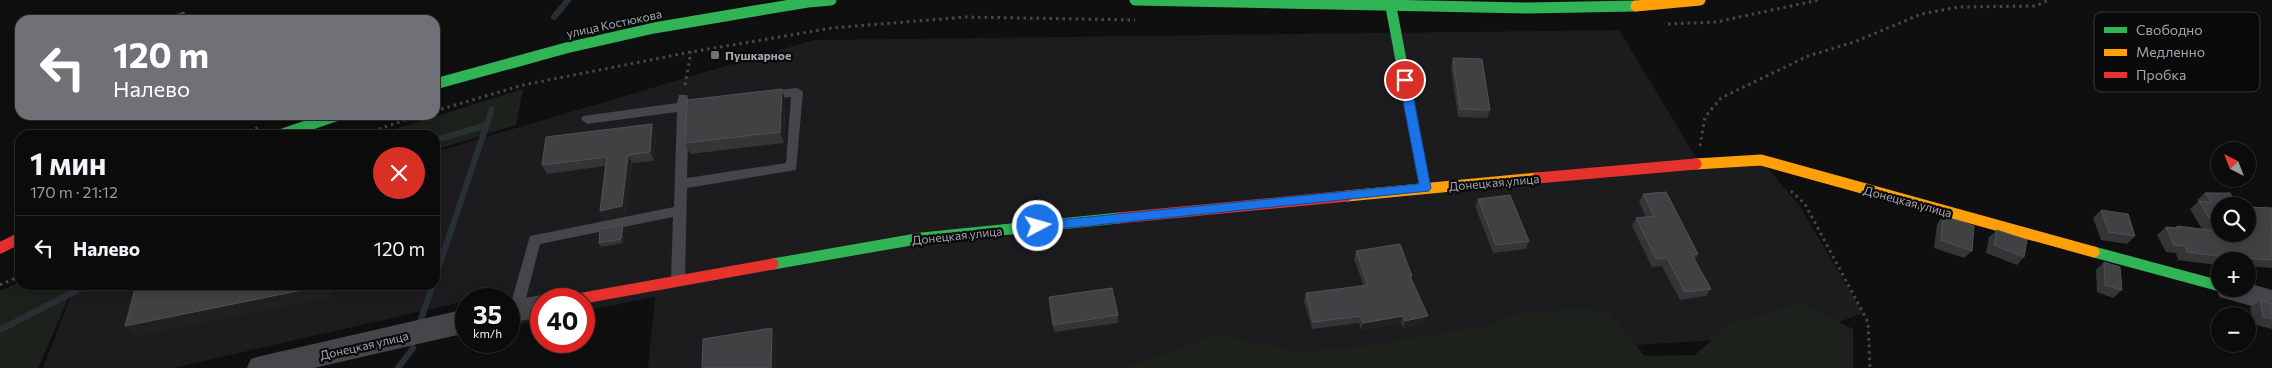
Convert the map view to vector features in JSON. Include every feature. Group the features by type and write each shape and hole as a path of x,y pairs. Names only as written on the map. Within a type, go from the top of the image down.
{"street":[{"name":"улица Костюкова","path":"440,83 566,48 654,28 798,3 831,0"},
{"path":"1136,0 1391,7 1587,9 1665,5 1700,0"},
{"path":"1391,7 1425,188"},
{"path":"294,130 324,120"},
{"name":"Донецкая улица","path":"595,296 922,238 1425,188 1761,160 2211,284"},
{"path":"0,248 15,240"},
{"path":"2256,296 2272,300"},
{"name":"Донецкая улица","path":"261,368 455,324"}],"lane":[{"path":"680,184 792,167 797,92 758,96"},
{"path":"587,119 682,102 711,102"},
{"path":"678,280 682,102"},
{"path":"522,309 535,240 679,211"}],"path":[{"path":"1700,164 1700,142 1705,117 1721,98 1800,59 1857,41 1920,14 1959,7 2035,6 2049,0"},
{"path":"440,110 523,85 691,52 832,28 966,17 1135,20"},
{"path":"682,102 691,52"},
{"path":"375,130 406,120"},
{"path":"1786,185 1805,204 1868,322 1870,368"},
{"path":"0,285 15,278"}],"shaded area":[{"path":"1619,30 1700,164 1761,160 1799,205 1863,313 1803,335 1250,368 648,368 655,297 595,309 595,288 530,288 530,322 520,325 520,288 455,288 455,304 173,368 43,368 73,290 440,290 440,151 814,40"},
{"path":"523,89 516,125 440,148 440,130 392,130 424,120 440,120 440,115"},
{"path":"15,284 15,290 72,290 38,368 0,368 0,291"},
{"path":"1801,303 1853,329 1853,368 1125,368 1216,335 1297,351 1352,348 1491,325 1515,314 1582,308 1610,314 1645,356 1695,355 1728,325"}],"building":[{"path":"1453,58 1482,59 1490,110 1460,109"},
{"path":"782,89 780,132 685,143 687,100"},
{"path":"652,124 650,152 628,155 622,206 600,211 607,157 542,165 546,137"},
{"path":"1666,192 1698,254 1692,255 1711,289 1685,292 1667,258 1656,259 1636,218 1654,216 1643,194"},
{"path":"2205,193 2230,193 2232,197 2211,197 2211,202"},
{"path":"1510,195 1529,241 1496,245 1478,199"},
{"path":"2199,201 2211,202 2211,221"},
{"path":"2256,207 2272,208 2272,260 2256,259 2256,252 2211,252 2211,255 2187,252 2185,246 2174,245 2166,227 2178,228 2177,226 2211,230 2211,242 2256,242"},
{"path":"2101,210 2128,214 2135,236 2109,232"},
{"path":"1943,216 1974,226 1972,251 1941,240"},
{"path":"623,225 621,239 599,243 600,229"},
{"path":"1997,230 2027,240 2024,257 1994,245"},
{"path":"1400,244 1412,276 1410,276 1428,316 1405,321 1403,316 1363,323 1361,316 1313,322 1306,293 1368,285 1356,251"},
{"path":"2104,262 2120,267 2122,290 2105,285"},
{"path":"1112,288 1118,315 1053,325 1049,297"},
{"path":"135,290 302,290 125,326"},
{"path":"2260,300 2272,304 2272,319 2263,317"},
{"path":"772,328 771,368 702,368 703,339"}],"waterway":[{"path":"554,17 568,0"},
{"path":"487,125 492,109"},
{"path":"440,139 487,125"},
{"path":"440,263 487,125"},
{"path":"0,330 77,290"},
{"path":"420,322 431,290"},
{"path":"398,368 413,348"}],"traffic: fast":[{"path":"440,83 566,48 654,28 808,2 831,0"},
{"path":"1135,0 1527,8 1636,6"},
{"path":"1391,7 1425,188"},
{"path":"294,130 324,120"},
{"path":"773,264 922,238 1119,218"},
{"path":"2094,252 2211,284"}],"traffic: slow":[{"path":"1636,6 1700,0"},
{"path":"1696,164 1761,160 2094,252"},
{"path":"1347,196 1537,178"}],"traffic: jam":[{"path":"1537,178 1696,164"},
{"path":"1119,218 1347,196"},
{"path":"0,248 15,240"},
{"path":"595,296 773,264"}],"place":[{"name":"Пушкарное","path":"715,55"}],"route":[{"path":"1038,226 1425,188 1405,80"}]}
